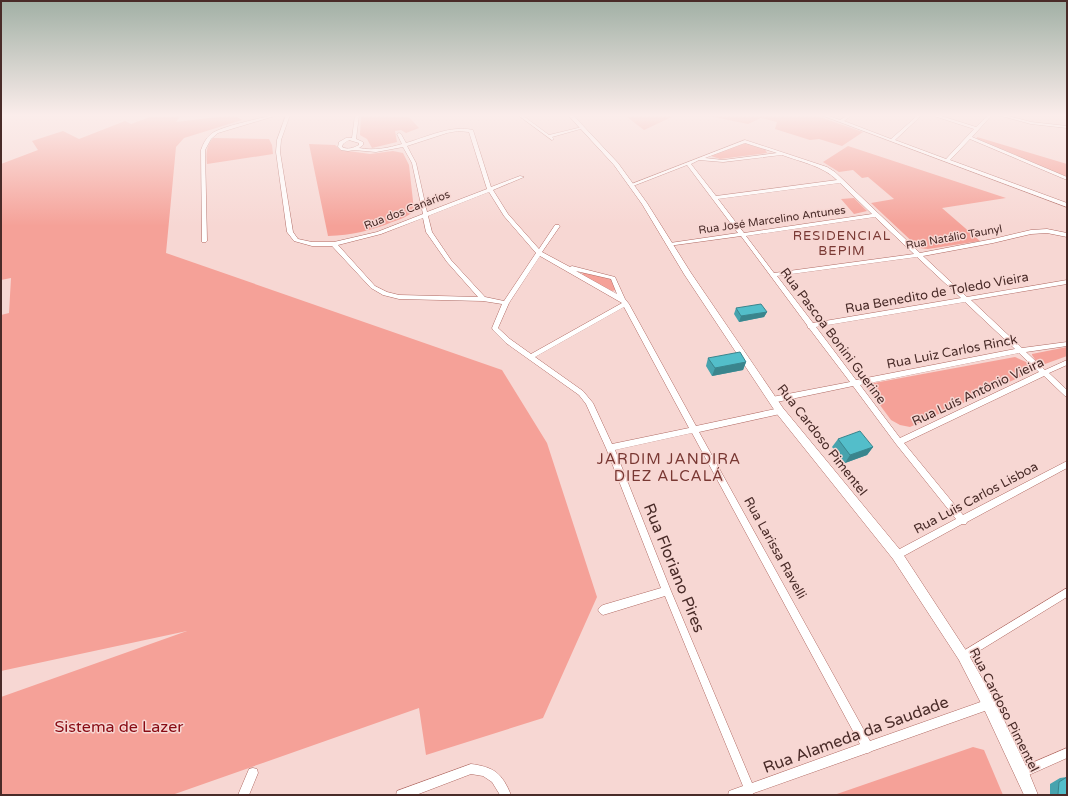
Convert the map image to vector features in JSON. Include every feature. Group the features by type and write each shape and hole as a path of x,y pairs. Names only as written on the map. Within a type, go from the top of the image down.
{"street":[{"path":"203,152 204,241"},
{"name":"Rua dos Canários","path":"278,152 290,232 296,240 312,244 334,244 379,233 522,176"},
{"path":"409,152 414,163 429,232 449,261 483,299"},
{"path":"478,152 489,188 506,215 539,253 624,302 530,357"},
{"name":"Rua Cardoso Pimentel","path":"605,152 616,164 631,185 772,400 897,555 963,656 989,704 1032,795"},
{"path":"631,185 715,152"},
{"path":"925,152 1067,205"},
{"path":"947,160 955,152"},
{"path":"1004,152 1067,179"},
{"path":"698,159 723,161 785,153 825,168 841,181 876,216 1022,350 1067,394"},
{"name":"Rua Pascoa Bonini Guerine","path":"688,163 854,384 963,521"},
{"path":"714,198 841,181"},
{"name":"Rua José Marcelino Antunes","path":"670,245 876,216"},
{"path":"334,244 373,287 385,294 400,297 483,299 506,303 557,226"},
{"name":"Rua Natálio Taunyl","path":"773,275 919,255 1035,232 1047,231 1067,234"},
{"name":"Rua Larissa Ravelli","path":"567,268 613,278 624,302 695,429 868,748"},
{"name":"Rua Benedito de Toledo Vieira","path":"810,326 1067,282"},
{"name":"Rua Floriano Pires","path":"506,303 495,328 508,341 586,398 610,448 667,591 750,790"},
{"name":"Rua Luiz Carlos Rinck","path":"772,400 1022,350 1067,344"},
{"name":"Rua Luís Antônio Vieira","path":"899,442 1045,374 1067,362"},
{"path":"610,448 780,410"},
{"name":"Rua Luis Carlos Lisboa","path":"897,555 1067,464"},
{"path":"603,610 667,591"},
{"path":"963,656 1067,592"},
{"name":"Rua Alameda da Saudade","path":"733,795 989,704"},
{"path":"1022,773 1067,753"},
{"path":"401,795 471,768 485,771 496,778 506,795"},
{"path":"243,795 254,773"}],"green space":[{"name":"Sistema de Lazer","path":"32,152 176,152 166,253 502,370 547,443 597,597 543,718 426,755 419,708 172,795 1,795 1,697 187,631 1,671 1,315 9,313 11,278 1,280 1,164"},
{"path":"207,152 273,152 273,154 207,164"},
{"path":"311,152 357,152 370,154 384,152 403,153 409,165 414,210 404,218 377,228 353,234 328,236"},
{"path":"719,152 767,153 720,159 711,155"},
{"path":"838,152 867,152 1006,198 942,208 980,241 928,249 919,248 871,203 894,199 868,177 862,178 853,170 839,172 823,162"},
{"path":"1008,152 1027,152 1067,164 1067,177"},
{"path":"854,198 867,211 854,214 841,199"},
{"path":"583,272 611,279 616,290 612,291 582,275"},
{"path":"1067,347 1067,356 1045,364 1036,361 1032,355 1032,354"},
{"path":"1015,357 1026,362 1031,367 1031,372 910,427 900,425 891,420 868,389 870,385 874,383"},
{"path":"973,747 984,750 1003,795 834,795"}],"building":[{"path":"761,304 767,312 741,316 736,308"},
{"path":"740,352 746,362 715,368 708,358"},
{"path":"860,431 873,447 850,455 838,439"},
{"path":"1067,777 1067,795 1059,795 1059,782"}],"district":[{"name":"RESIDENCIAL BEPIM","path":"842,244"},
{"name":"JARDIM JANDIRA DIEZ ALCALÁ","path":"669,468"}]}
